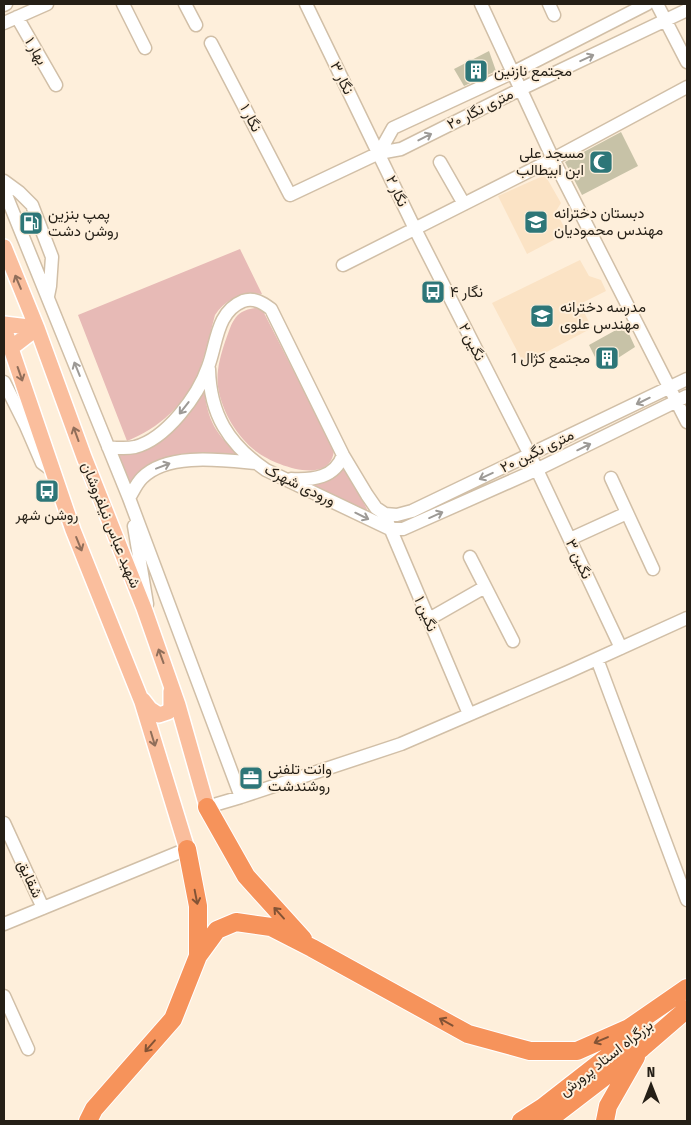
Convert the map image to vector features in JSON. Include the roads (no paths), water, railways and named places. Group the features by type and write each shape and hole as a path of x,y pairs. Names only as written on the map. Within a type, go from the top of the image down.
{"highway":[{"path":"207,807 246,876 312,948"},
{"path":"187,849 198,906 198,956"},
{"path":"88,1121 94,1109 173,1019 198,956 218,930 236,922 271,927 468,1034 530,1051 577,1051 629,1028 687,989"},
{"name":"بزرگراه استاد پرورش","path":"521,1121 543,1107 654,1020 687,989"},
{"name":"بزرگراه استاد پرورش","path":"547,1121 642,1048 687,1009"},
{"path":"605,1121 608,1106 642,1048"}],"main road":[{"name":"شهید عباس نیلفروشان","path":"4,247 37,328 84,457 172,686 207,807"},
{"path":"37,328 4,326 7,348 73,530 138,692 187,849"},
{"path":"7,348 37,328"},
{"path":"138,692 150,709 159,715 168,712 171,707 172,686"}],"street":[{"path":"4,23 47,4"},
{"path":"123,4 145,48"},
{"path":"185,4 196,25"},
{"name":"نگار ۳","path":"306,4 379,153"},
{"path":"481,4 553,159 670,388 682,399 687,422"},
{"name":"۲۰ متری نگار","path":"379,153 394,128 514,72 647,4"},
{"path":"657,4 687,62"},
{"name":"۲۰ متری نگار","path":"290,195 379,153 401,149 521,89 687,10"},
{"name":"بهار ۱","path":"17,17 56,85"},
{"name":"نگار ۱","path":"211,43 290,195"},
{"path":"343,265 553,159 687,87"},
{"name":"نگار ۲","path":"379,153 415,229"},
{"path":"440,162 464,204"},
{"path":"4,181 32,205 52,257 48,296"},
{"path":"4,190 130,498 241,797"},
{"name":"نگین ۲","path":"415,229 536,470"},
{"path":"108,446 118,448 136,446 161,432 189,401 209,366 217,335 230,309 236,304 247,300 255,300 264,303 271,309 343,455 366,495 376,508 385,514"},
{"path":"209,366 211,395 221,424 233,441 256,463"},
{"name":"۲۰ متری نگین","path":"385,514 396,515 412,511 687,380"},
{"path":"4,382 42,463 53,472"},
{"name":"۲۰ متری نگین","path":"390,530 403,529 536,470 682,399"},
{"path":"286,479 314,478 327,474 335,470 340,464 343,455"},
{"name":"ورودی شهرک","path":"130,498 142,478 152,471 173,463 208,460 256,463 266,470 390,530"},
{"name":"نگین ۳","path":"536,470 621,648"},
{"path":"611,478 652,569"},
{"path":"130,498 150,626"},
{"path":"570,539 627,513"},
{"name":"نگین ۱","path":"385,514 390,530 469,714"},
{"path":"470,558 513,641"},
{"path":"428,619 485,587"},
{"path":"207,807 401,744 687,618"},
{"path":"596,659 687,900"},
{"name":"شقایق","path":"4,823 43,908"},
{"path":"4,924 187,849"},
{"path":"4,996 28,1049"}],"place":[{"name":"مجتمع نازنین","path":"476,71"},
{"name":"مسجد علی ابن ابیطالب","path":"601,162"},
{"name":"دبستان دخترانه مهندس محمودیان","path":"536,222"},
{"name":"پمپ بنزین روشن دشت","path":"31,223"},
{"name":"نگار ۴","path":"433,292"},
{"name":"مدرسه دخترانه مهندس علوی","path":"542,316"},
{"name":"مجتمع کژال 1","path":"607,358"},
{"name":"روشن شهر","path":"47,491"},
{"name":"وانت تلفنی روشندشت","path":"251,778"}]}
